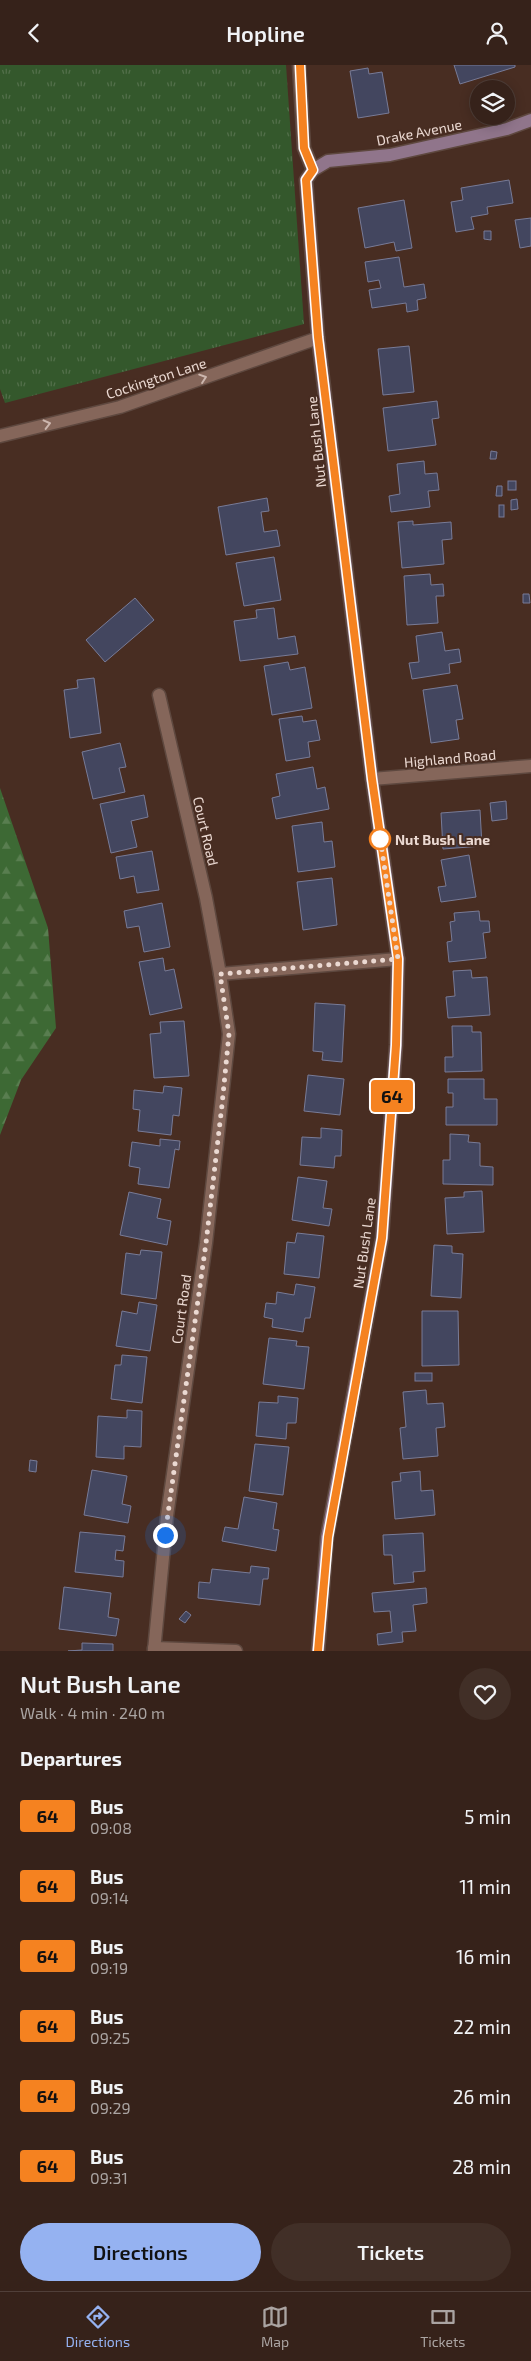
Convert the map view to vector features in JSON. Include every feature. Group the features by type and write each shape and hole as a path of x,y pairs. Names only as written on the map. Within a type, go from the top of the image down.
{"street":[{"path":"300,65 304,148 313,170"},
{"name":"Drake Avenue","path":"313,170 328,161 390,155 507,129 531,120"},
{"name":"Nut Bush Lane","path":"313,170 306,180 318,337 372,779 398,959 396,1045 382,1238 328,1537 318,1651"},
{"name":"Cockington Lane","path":"0,436 120,407 318,337"},
{"name":"Court Road","path":"160,695 206,898 229,1034 206,1243 167,1516 154,1649 236,1651"},
{"name":"Highland Road","path":"372,779 531,767"},
{"path":"220,974 398,959"}],"green space":[{"path":"0,65 286,65 304,324 5,403 0,389"},
{"path":"0,788 48,928 56,1028 21,1080 0,1135"}],"building":[{"path":"454,65 515,65 515,67 460,84"},
{"path":"368,68 369,74 382,72 389,113 358,118 350,71"},
{"path":"509,180 513,203 487,207 488,214 471,217 474,229 456,232 451,202 463,200 461,188"},
{"path":"404,200 412,248 396,251 394,242 365,248 358,208"},
{"path":"531,218 531,246 520,248 515,220"},
{"path":"484,231 491,231 491,240 484,239"},
{"path":"399,257 404,287 424,284 426,298 417,300 418,310 407,312 406,303 372,308 369,290 381,288 379,280 368,282 365,262"},
{"path":"409,346 414,392 383,395 378,349"},
{"path":"437,401 439,418 432,419 436,445 388,451 383,408"},
{"path":"491,451 497,452 496,459 490,459"},
{"path":"424,461 425,474 437,473 439,490 428,491 430,507 391,512 389,496 400,494 397,464"},
{"path":"508,481 516,481 516,490 508,490"},
{"path":"497,486 502,486 502,496 496,496"},
{"path":"267,498 269,511 261,512 264,532 277,530 280,546 226,555 218,507"},
{"path":"517,499 518,509 511,510 511,500"},
{"path":"499,505 504,505 504,517 499,517"},
{"path":"413,521 413,525 451,522 452,539 442,540 444,564 402,568 398,522"},
{"path":"274,557 281,600 244,606 236,563"},
{"path":"430,574 431,585 443,584 444,596 436,596 438,623 407,625 404,576"},
{"path":"523,594 529,594 530,603 523,603"},
{"path":"135,598 154,620 105,662 86,640"},
{"path":"274,608 278,639 295,636 298,654 240,661 234,621 257,618 256,610"},
{"path":"442,632 445,651 459,649 461,662 449,664 450,673 412,679 409,663 419,662 416,636"},
{"path":"288,662 290,670 305,667 312,708 272,715 264,666"},
{"path":"94,678 101,733 70,738 64,690 78,688 77,680"},
{"path":"457,685 463,719 456,720 459,739 431,743 423,690"},
{"path":"302,716 303,722 316,720 320,740 308,742 310,757 286,761 279,719"},
{"path":"120,743 126,767 119,768 125,792 93,799 82,752"},
{"path":"313,767 317,789 325,787 329,809 276,819 272,798 280,796 276,774"},
{"path":"144,795 148,817 131,821 137,847 111,853 100,804"},
{"path":"506,801 507,819 492,821 490,803"},
{"path":"480,810 482,846 443,849 441,813"},
{"path":"322,822 324,842 332,841 335,867 298,872 292,826"},
{"path":"152,851 159,890 137,893 134,876 120,879 116,857"},
{"path":"469,855 476,897 441,902 438,887 446,886 441,860"},
{"path":"332,878 337,925 303,930 297,882"},
{"path":"162,903 170,947 144,952 139,926 127,928 124,911"},
{"path":"479,911 480,921 489,921 490,932 483,933 486,958 449,962 447,942 452,941 450,922 455,921 454,913"},
{"path":"163,958 165,971 174,969 182,1008 150,1015 139,962"},
{"path":"471,970 472,978 487,977 490,1015 448,1018 446,997 455,996 453,971"},
{"path":"315,1003 345,1005 342,1062 322,1060 323,1052 313,1051"},
{"path":"184,1021 189,1076 154,1078 150,1034 161,1033 160,1022"},
{"path":"452,1026 472,1026 472,1032 481,1032 482,1071 445,1072 445,1057 453,1057"},
{"path":"308,1075 344,1079 340,1115 304,1111"},
{"path":"448,1079 484,1079 484,1099 497,1099 497,1125 446,1125 446,1107 453,1107 453,1093 448,1093"},
{"path":"164,1086 182,1088 179,1116 173,1115 171,1135 138,1131 140,1110 133,1109 134,1090 163,1093"},
{"path":"321,1128 342,1130 341,1156 335,1156 334,1168 300,1165 302,1137 321,1138"},
{"path":"450,1134 469,1135 468,1142 480,1143 480,1166 493,1167 493,1185 443,1184 443,1160 450,1160"},
{"path":"160,1139 180,1141 179,1150 175,1149 169,1188 138,1184 140,1168 129,1166 132,1142 160,1146"},
{"path":"298,1177 327,1181 323,1208 332,1209 329,1226 292,1220"},
{"path":"482,1191 484,1232 447,1234 445,1198 464,1197 464,1192"},
{"path":"129,1192 161,1199 157,1218 171,1221 167,1245 120,1235"},
{"path":"297,1233 324,1236 319,1278 284,1274 287,1242 295,1243"},
{"path":"434,1245 452,1246 452,1253 463,1254 461,1298 431,1296"},
{"path":"141,1250 162,1252 156,1299 121,1294 126,1253 140,1255"},
{"path":"296,1284 315,1287 310,1318 305,1318 303,1332 272,1327 273,1319 264,1317 266,1303 276,1304 277,1292 294,1295"},
{"path":"139,1302 157,1305 150,1351 116,1346 122,1311 137,1314"},
{"path":"422,1311 458,1311 459,1365 422,1366"},
{"path":"269,1338 297,1341 296,1346 309,1347 304,1389 263,1384"},
{"path":"122,1355 147,1357 142,1403 111,1399 115,1365 121,1365"},
{"path":"415,1373 432,1373 432,1381 415,1381"},
{"path":"426,1390 427,1404 443,1403 445,1427 436,1428 438,1456 403,1459 400,1428 406,1427 403,1392"},
{"path":"278,1396 298,1398 296,1423 287,1423 286,1439 256,1436 259,1402 278,1403"},
{"path":"127,1410 142,1411 141,1447 124,1446 124,1459 96,1457 98,1416 127,1418"},
{"path":"255,1444 289,1447 283,1495 249,1491"},
{"path":"30,1460 37,1461 36,1472 29,1471"},
{"path":"92,1470 127,1476 122,1504 131,1506 128,1523 84,1515"},
{"path":"420,1471 421,1491 433,1490 435,1515 395,1519 392,1482 401,1481 400,1473"},
{"path":"244,1497 277,1503 273,1529 279,1530 276,1551 222,1541 225,1527 238,1529"},
{"path":"80,1532 125,1536 123,1551 116,1550 115,1560 124,1561 123,1577 75,1572"},
{"path":"423,1533 425,1571 413,1572 414,1582 394,1584 392,1555 384,1555 383,1535"},
{"path":"251,1566 269,1568 268,1579 263,1579 260,1605 198,1598 199,1582 210,1583 212,1569 250,1573"},
{"path":"64,1587 111,1593 108,1617 119,1619 116,1636 59,1629"},
{"path":"426,1588 427,1603 413,1605 416,1631 402,1632 403,1642 378,1645 377,1634 392,1632 390,1611 374,1612 372,1593"},
{"path":"186,1611 191,1615 185,1623 179,1619"},
{"path":"82,1643 113,1644 113,1651 68,1651 82,1650"}],"bus line":[{"name":"64","path":"300,65 304,148 313,170 306,180 318,337 372,779 398,959 396,1045 382,1238 328,1537 318,1651"}],"place":[{"name":"Nut Bush Lane","path":"380,839"}],"route":[{"path":"165,1535 206,1243 229,1034 220,974 398,959 380,837 380,839"}]}
